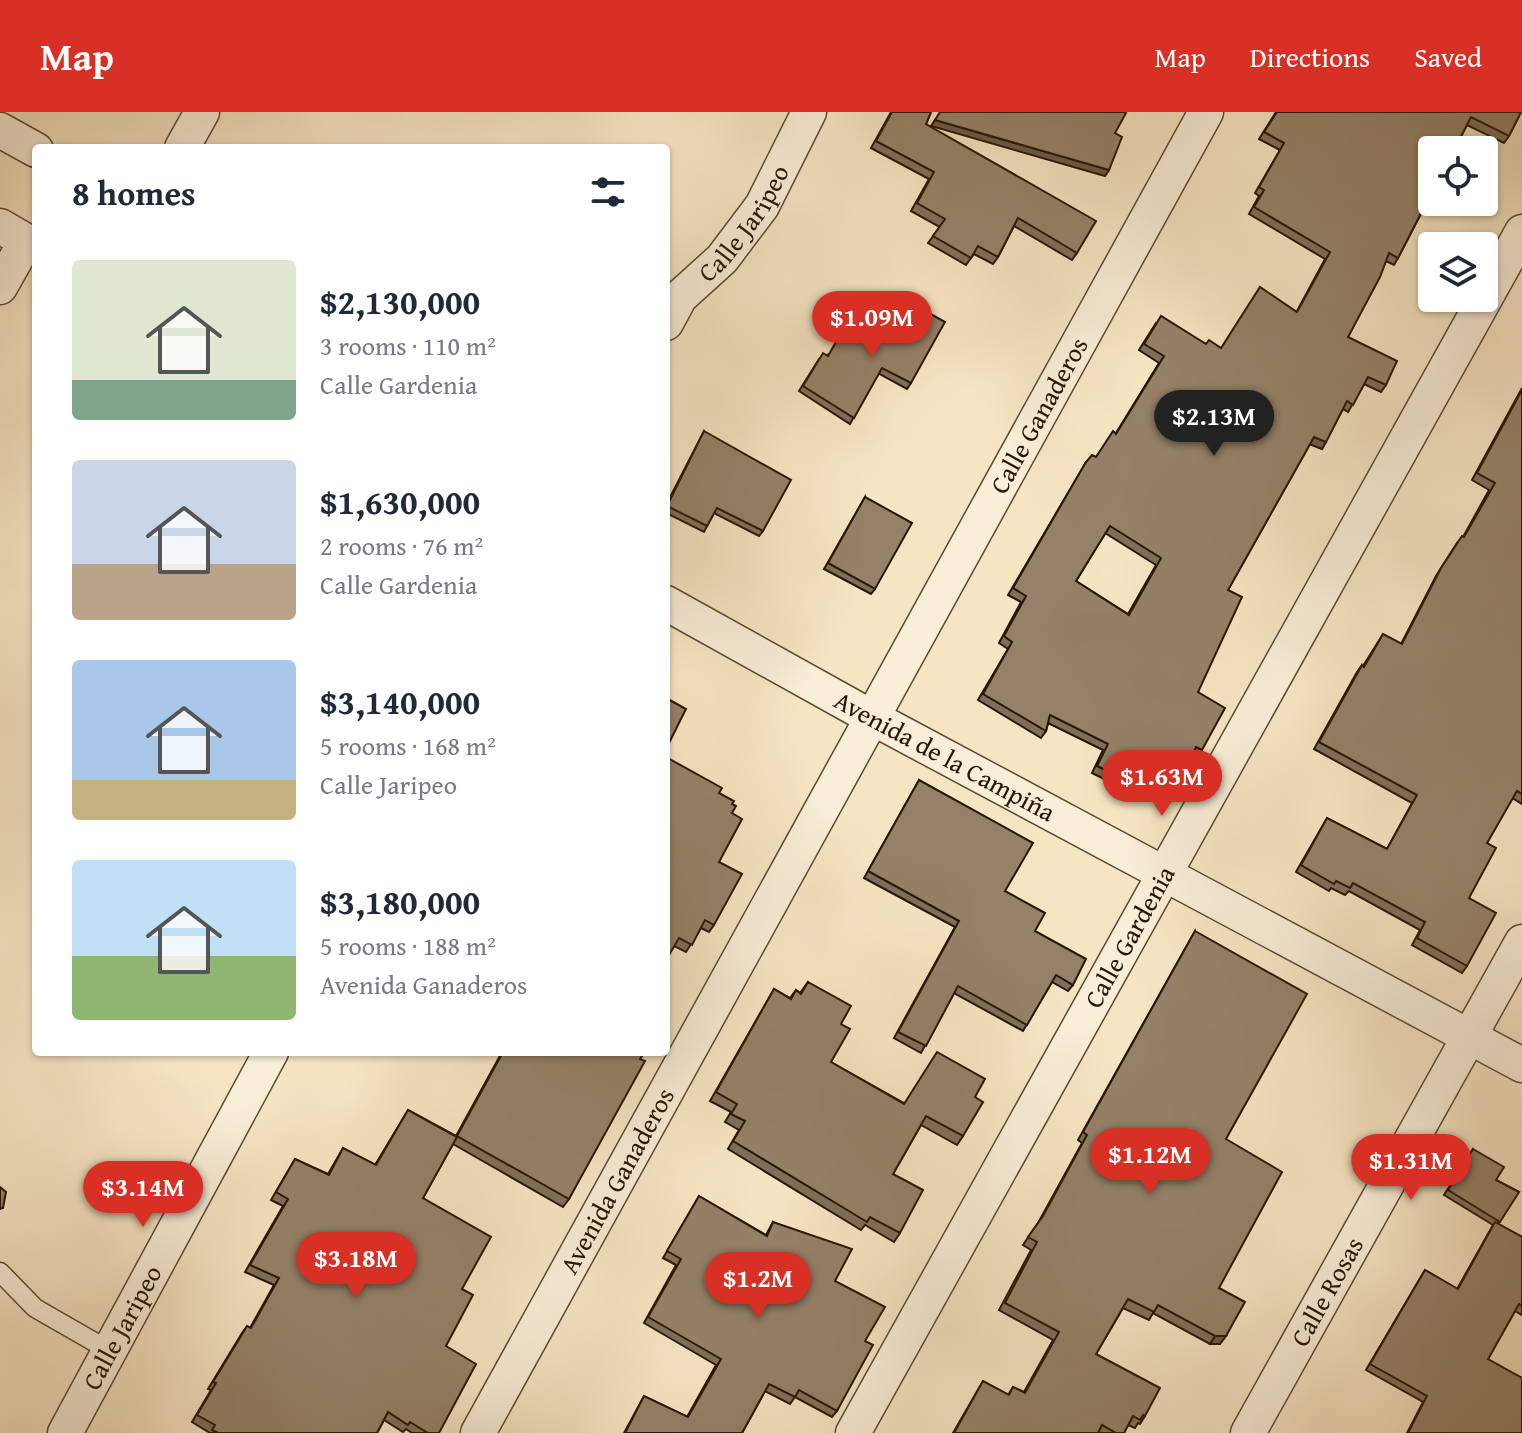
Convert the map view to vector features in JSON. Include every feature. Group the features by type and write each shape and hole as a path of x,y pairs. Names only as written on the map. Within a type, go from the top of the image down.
{"street":[{"path":"184,144 202,112"},
{"name":"Calle Jaripeo","path":"670,316 680,297 722,259 762,206 809,112"},
{"name":"Calle Ganaderos","path":"871,717 1206,112"},
{"path":"0,130 32,148"},
{"name":"Calle Gardenia","path":"853,1433 1522,232"},
{"path":"0,287 21,238"},
{"name":"Avenida de la Campiña","path":"670,605 871,717 1522,1065"},
{"name":"Avenida Ganaderos","path":"478,1433 871,717"},
{"name":"Calle Rosas","path":"1248,1433 1522,942"},
{"name":"Calle Jaripeo","path":"65,1433 269,1056"}],"lane":[{"path":"0,1272 35,1308 110,1351"}],"building":[{"path":"892,112 931,112 926,124 1096,221 1077,253 1018,218 998,257 978,246 971,258 933,236 945,219 917,203 934,172 876,141"},
{"path":"940,112 1126,113 1115,133 1122,137 1109,170 935,120"},
{"path":"1277,112 1521,112 1509,136 1471,117 1461,136 1418,136 1420,216 1398,258 1389,253 1380,277 1348,337 1397,361 1386,385 1368,377 1353,405 1347,401 1326,442 1314,437 1228,590 1242,597 1198,692 1225,708 1202,750 1196,747 1172,799 1147,787 1145,790 1097,766 1108,744 1050,715 1046,731 983,694 1012,642 1004,636 1026,596 1013,588 1086,462 1092,455 1096,457 1113,431 1116,434 1164,356 1144,344 1161,316 1206,344 1209,340 1221,348 1260,287 1297,312 1330,252 1254,207 1264,190 1259,187 1284,143 1264,132","holes":["1110,526 1161,558 1129,615 1076,581"]},
{"path":"916,306 945,322 911,383 882,368 854,418 803,386 823,353 828,356 849,319 873,330 878,322 901,334"},
{"path":"1522,390 1522,794 1517,791 1487,843 1496,848 1469,898 1496,913 1467,966 1417,938 1425,922 1353,883 1350,888 1336,881 1334,884 1301,865 1327,818 1387,849 1417,795 1319,742 1383,634 1402,644 1441,568 1464,537 1495,483 1477,473"},
{"path":"704,431 791,480 763,531 717,508 707,526 670,508 670,500"},
{"path":"865,497 912,523 875,589 828,563"},
{"path":"670,700 686,709 670,741"},
{"path":"670,759 722,788 719,793 734,801 732,804 736,806 732,813 742,819 719,862 742,874 714,925 705,920 692,945 679,938 670,953"},
{"path":"919,780 1033,843 1005,891 1045,913 1035,931 1086,959 1073,985 1056,975 1027,1025 958,986 926,1046 898,1032 959,921 868,871"},
{"path":"1195,931 1307,994 1226,1139 1282,1172 1219,1288 1245,1302 1226,1336 1215,1336 1158,1305 1154,1312 1128,1299 1096,1354 1160,1388 1145,1416 1140,1420 1133,1416 1124,1433 1116,1433 1102,1425 1098,1433 954,1433 983,1381 1009,1395 1013,1387 1025,1393 1059,1332 1005,1303 1037,1242 1028,1237 1043,1216 1087,1135 1083,1132"},
{"path":"808,982 851,1006 841,1024 850,1029 831,1062 904,1104 937,1052 985,1079 975,1097 983,1102 963,1136 926,1116 893,1174 923,1190 900,1233 870,1217 867,1222 733,1141 745,1121 731,1114 737,1104 716,1092 774,989 791,999 796,990 801,994"},
{"path":"501,1056 642,1056 640,1059 645,1061 569,1199 457,1136"},
{"path":"408,1110 457,1137 423,1198 491,1237 462,1289 473,1295 446,1346 476,1364 439,1433 428,1433 410,1422 408,1425 388,1412 377,1433 218,1433 212,1430 215,1425 197,1415 216,1383 213,1382 247,1326 251,1328 279,1278 250,1265 288,1199 276,1192 295,1159 329,1175 343,1148 376,1165"},
{"path":"1473,1149 1504,1167 1496,1180 1519,1192 1500,1222 1448,1190"},
{"path":"0,1187 6,1192 3,1208 0,1209"},
{"path":"699,1196 767,1236 773,1222 852,1249 835,1281 885,1307 865,1341 873,1345 837,1411 799,1390 795,1397 769,1384 742,1433 625,1433 644,1396 688,1417 721,1359 648,1317 681,1259 667,1251"},
{"path":"1495,1222 1522,1237 1522,1306 1519,1304 1488,1359 1522,1378 1522,1433 1408,1433 1427,1396 1370,1364 1425,1270 1458,1289"}]}
